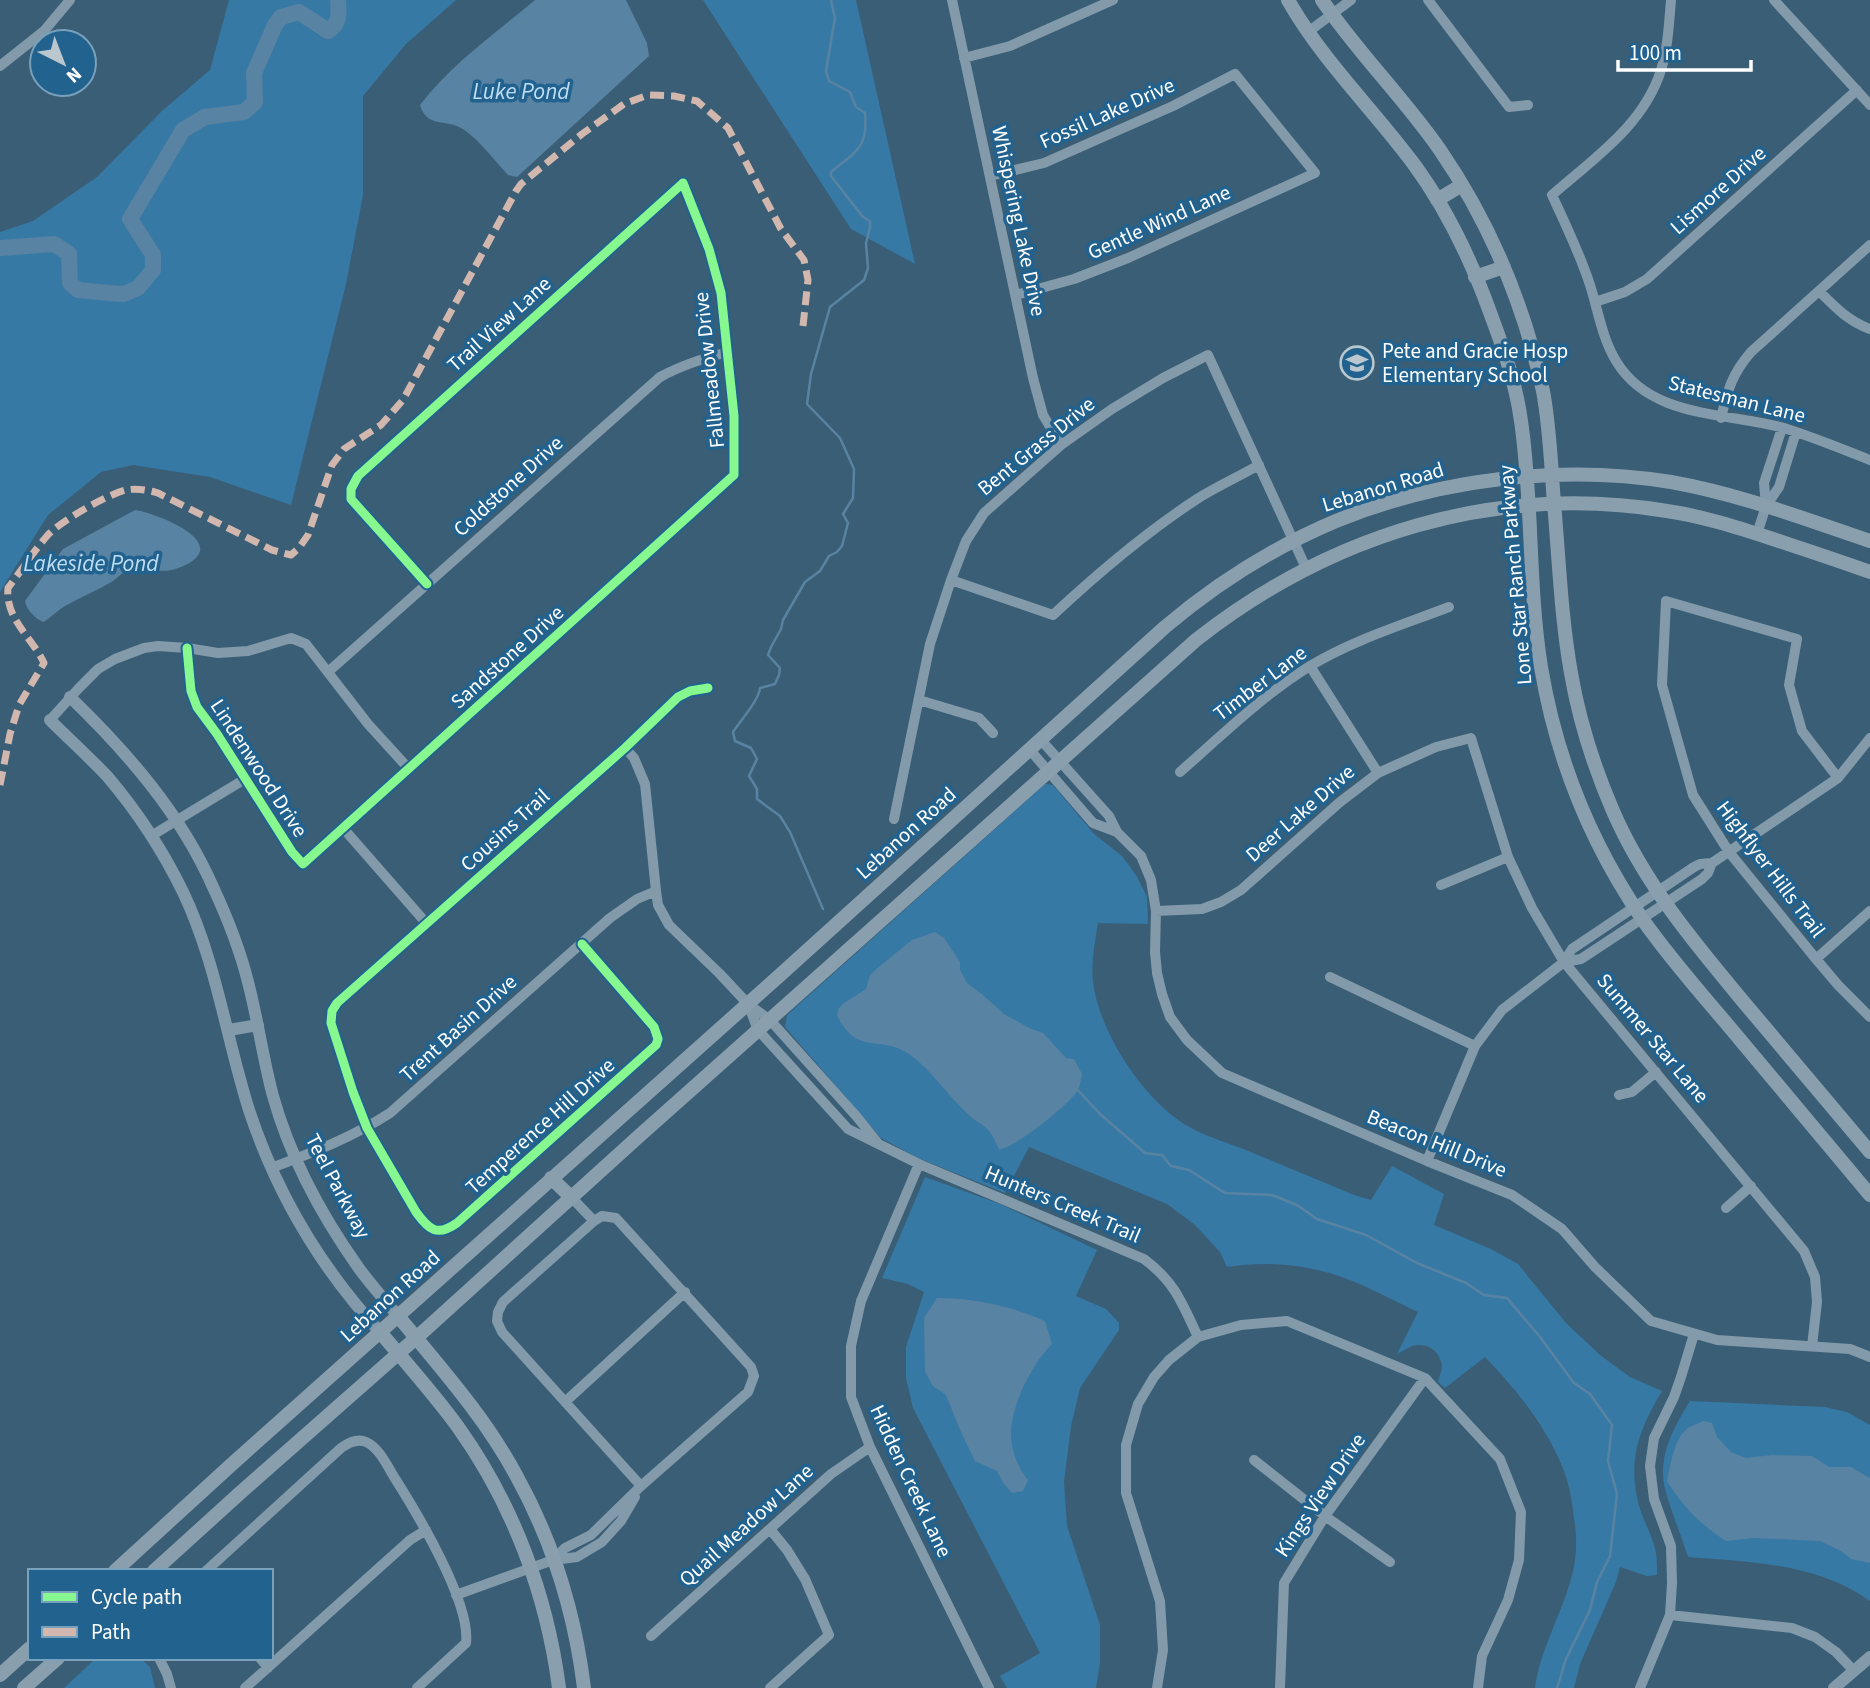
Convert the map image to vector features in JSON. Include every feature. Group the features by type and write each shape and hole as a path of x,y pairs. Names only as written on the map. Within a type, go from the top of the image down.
{"main road":[{"name":"Lone Star Ranch Parkway","path":"1288,0 1308,32 1408,157 1437,200 1449,219 1492,315 1514,384 1521,421 1540,657 1555,733 1588,822 1605,857 1638,912 1674,961 1870,1195"},
{"path":"1322,0 1360,52 1439,148 1462,184 1495,244 1526,328 1543,393 1567,653 1581,719 1596,768 1615,815 1639,862 1683,928 1870,1152"},
{"path":"1437,200 1462,184"},
{"path":"1475,277 1504,267"},
{"name":"Lebanon Road","path":"117,1569 1190,606 1235,575 1293,541 1335,522 1397,500 1458,486 1526,477 1610,477 1670,482 1766,506 1870,541"},
{"path":"157,1569 1195,640 1242,605 1306,568 1372,540 1463,514 1554,503 1665,510 1715,521 1870,572"},
{"path":"551,1178 572,1197"},
{"name":"Teel Parkway","path":"398,1317 477,1414 516,1474 553,1560 569,1608 584,1688"},
{"path":"380,1332 429,1389 478,1457 509,1515 531,1567 546,1616 559,1688"},
{"path":"231,1465 240,1493"},
{"path":"218,1476 240,1493"},
{"path":"0,1675 28,1650"},
{"path":"24,1688 56,1660"}],"street":[{"path":"0,66 44,31 70,0"},
{"name":"Whispering Lake Drive","path":"952,0 1043,415 1061,446"},
{"path":"964,58 1010,46 1113,0"},
{"path":"1308,32 1351,0"},
{"path":"1428,0 1509,107 1528,105"},
{"name":"Statesman Lane","path":"1671,0 1664,58 1658,80 1648,100 1628,128 1552,195 1576,248 1611,352 1635,384 1670,404 1721,418 1782,428 1870,460"},
{"path":"1774,0 1870,105"},
{"name":"Fossil Lake Drive","path":"990,176 1044,163 1173,106 1235,74"},
{"name":"Gentle Wind Lane","path":"1016,295 1074,279 1105,267 1315,173 1235,74"},
{"name":"Lismore Drive","path":"1595,302 1625,292 1647,279 1857,90"},
{"name":"Fallmeadow Drive","path":"683,183 709,249 721,293 734,416 734,475"},
{"name":"Trail View Lane","path":"427,584 351,499 351,489 358,476 683,183"},
{"path":"1721,418 1728,389 1738,367 1751,352 1870,245"},
{"path":"1819,291 1840,312 1858,325 1870,329"},
{"name":"Coldstone Drive","path":"328,672 660,377 679,366 728,352"},
{"name":"Bent Grass Drive","path":"894,819 930,644 966,541 984,513 1061,446 1163,378 1208,355 1259,466"},
{"path":"1766,506 1764,483 1782,428"},
{"path":"1757,534 1766,506 1779,487 1796,432"},
{"path":"951,580 1053,615 1139,539 1198,498 1259,466 1306,568"},
{"name":"Sandstone Drive","path":"303,864 734,475"},
{"name":"Highflyer Hills Trail","path":"1838,778 1802,731 1789,685 1797,639 1666,601 1662,685 1693,795 1729,852 1838,985 1870,1017"},
{"name":"Timber Lane","path":"1181,772 1260,702 1310,666 1361,640 1449,607"},
{"path":"380,1332 331,1274 286,1200 271,1168 249,1108 206,950 183,892 151,836 107,776 50,720 98,669 144,648 158,646 218,653 248,651 291,638 306,644 368,724 409,769"},
{"name":"Lindenwood Drive","path":"187,648 191,691 197,707 292,852 303,864"},
{"path":"1310,666 1378,773"},
{"name":"Cousins Trail","path":"367,1128 331,1023 332,1011 337,1003 625,748 678,697 690,691 708,688"},
{"name":"Teel Parkway","path":"70,698 104,730 137,768 176,821 202,864 242,962 274,1097 297,1159 339,1240 398,1317"},
{"path":"919,700 979,718 993,733"},
{"name":"Deer Lake Drive","path":"1156,911 1202,909 1221,902 1241,890 1340,802 1378,773 1436,747 1471,738"},
{"name":"Summer Star Lane","path":"1471,738 1508,857 1532,908 1564,962 1804,1251 1815,1277 1817,1301 1812,1346"},
{"path":"1427,1161 1475,1046 1502,1010 1564,962 1572,949 1661,896 1702,879 1712,863 1838,778 1870,738"},
{"name":"Beacon Hill Drive","path":"1035,745 1060,762 1109,816 1117,832 1141,856 1151,880 1156,911 1155,952 1162,994 1170,1017 1187,1040 1222,1073 1512,1195 1562,1229 1595,1267 1651,1321 1717,1340 1850,1349 1870,1357"},
{"name":"Beacon Hill Drive","path":"1035,745 1049,772 1093,823 1117,832"},
{"name":"Hunters Creek Trail","path":"625,748 634,758 645,784 658,905 669,925 748,1004 770,1020 879,1145"},
{"path":"151,836 245,779"},
{"path":"343,828 427,924"},
{"path":"1441,885 1508,857"},
{"name":"Trent Basin Drive","path":"271,1168 367,1128 400,1106 610,918 637,899 656,891"},
{"path":"1816,959 1870,911"},
{"name":"Temperence Hill Drive","path":"367,1128 425,1224 438,1231 457,1223 651,1050 659,1039 654,1027 582,944"},
{"path":"1330,977 1475,1046"},
{"name":"Hunters Creek Trail","path":"748,1004 758,1030 848,1129 919,1164 1144,1259 1161,1272 1178,1294 1198,1337"},
{"path":"229,1030 258,1025"},
{"path":"1619,1095 1632,1092 1656,1072"},
{"name":"Hidden Creek Lane","path":"919,1164 861,1301 851,1346 851,1396 870,1447 987,1687"},
{"path":"1726,1208 1751,1186"},
{"path":"572,1197 594,1221"},
{"path":"456,1595 553,1560 577,1558 602,1542 621,1521 641,1486 748,1392 754,1376 751,1367 616,1218 602,1216 503,1302 497,1321 502,1332 641,1486"},
{"path":"565,1402 685,1292"},
{"path":"1157,1688 1163,1650 1160,1601 1125,1493 1126,1445 1138,1404 1154,1377 1169,1360 1198,1337 1241,1325 1287,1321 1425,1378 1500,1459 1521,1512 1519,1560 1508,1600 1482,1656 1478,1688"},
{"path":"1640,1688 1670,1615 1672,1583 1671,1546 1654,1499 1650,1466 1654,1438 1674,1397 1694,1334"},
{"name":"Kings View Drive","path":"1280,1688 1284,1583 1325,1516 1425,1378"},
{"path":"208,1569 341,1448 352,1442 362,1441 371,1445 382,1458 426,1530 456,1595 466,1631 466,1643 417,1688"},
{"name":"Quail Meadow Lane","path":"651,1636 831,1474 870,1447"},
{"path":"1254,1460 1325,1516 1390,1562"},
{"path":"770,1529 805,1579 829,1635 770,1688"},
{"path":"245,1688 410,1540 426,1530"},
{"path":"1670,1615 1792,1628 1815,1637 1836,1652 1854,1671"},
{"path":"1834,1688 1870,1657"},
{"path":"160,1660 171,1688"},
{"path":"262,1660 268,1668"}],"shaded area":[{"path":"229,0 456,0 406,44 363,96 363,195 346,284 291,505 210,477 133,465 101,472 48,515 0,592 0,232 33,221 97,177 162,111 210,70"},
{"path":"703,0 856,0 915,264 851,229"},
{"path":"1045,784 1053,785 1094,834 1122,856 1147,897 1148,924 1098,923 1093,982 1097,1002 1115,1044 1127,1065 1158,1102 1191,1128 1354,1195 1371,1200 1392,1166 1444,1194 1434,1225 1491,1249 1518,1264 1566,1323 1600,1355 1630,1377 1662,1391 1641,1432 1634,1474 1639,1506 1656,1553 1657,1575 1647,1576 1620,1567 1580,1664 1574,1688 1535,1688 1542,1658 1564,1601 1574,1565 1576,1531 1568,1485 1555,1451 1538,1422 1519,1395 1485,1357 1445,1388 1438,1382 1441,1361 1431,1348 1415,1345 1397,1354 1418,1312 1359,1284 1325,1272 1283,1265 1227,1267 1220,1252 1195,1225 1167,1204 1029,1147 1005,1193 918,1158 881,1138 785,1027 787,1015"},
{"path":"925,1177 1000,1204 1097,1250 1076,1296 1106,1309 1119,1323 1119,1330 1080,1388 1071,1426 1064,1482 1067,1526 1100,1625 1100,1663 1096,1688 1007,1688 1000,1676 1040,1653 913,1408 906,1378 906,1347 924,1292 908,1284 882,1278"},
{"path":"1690,1401 1825,1407 1847,1412 1870,1425 1870,1601 1850,1588 1805,1572 1759,1563 1688,1557 1667,1498 1663,1465 1668,1443"},
{"path":"94,1660 142,1660 150,1667 155,1688 64,1688"}],"water":[{"name":"Luke Pond","path":"535,0 626,0 647,43 649,56 517,177 508,175 467,132 455,125 432,120 420,105 445,76"},
{"name":"Lakeside Pond","path":"135,510 182,528 199,544 199,553 191,562 169,571 143,564 135,565 113,581 62,608 44,622 35,617 25,601 63,549"},
{"path":"935,932 944,938 960,962 960,970 967,983 1004,1014 1043,1033 1066,1058 1074,1059 1082,1074 1078,1090 1073,1097 1041,1125 1006,1147 999,1149 988,1129 963,1110 926,1068 909,1054 888,1045 861,1041 845,1028 837,1015 844,1003 866,989 870,975 880,966 912,940"},
{"path":"937,1298 992,1304 1045,1321 1052,1344 1037,1362 1024,1386 1012,1423 1011,1440 1014,1452 1028,1480 1023,1491 1012,1493 997,1471 975,1461 946,1395 933,1386 925,1372 924,1318"},
{"path":"1704,1421 1712,1423 1717,1437 1731,1452 1746,1458 1772,1455 1812,1456 1829,1467 1851,1467 1870,1478 1870,1563 1851,1559 1820,1541 1754,1538 1726,1541 1700,1521 1667,1481 1679,1438 1688,1428"}],"waterway":[{"path":"0,248 54,244 69,254 70,283 78,290 124,294 138,288 153,270 153,255 130,219 183,130 205,117 244,112 255,102 254,73 281,17 299,12 328,31 337,22 338,0"},
{"path":"823,909 790,832 780,816 757,799 757,789 749,776 757,759 751,748 735,741 733,732 753,704 760,688 775,684 780,668 768,655 771,647 805,582 820,571 829,556 842,546 848,523 843,514 853,498 854,469 840,438 807,404 811,374 830,307 864,280 868,268 866,243 870,221 863,217 831,176 831,172 859,148 865,125 865,113 856,107 850,92 829,81 826,71 835,18 831,0"},
{"path":"1075,1087 1099,1113 1145,1153 1162,1155 1171,1166 1189,1170 1225,1193 1272,1195 1297,1205 1317,1219 1366,1235 1417,1263 1466,1283 1484,1295 1507,1298 1574,1383 1590,1394 1612,1425 1608,1461 1617,1494 1610,1556 1597,1582 1590,1610 1566,1659 1557,1688"}],"marked path":[{"path":"0,785 19,705 44,663 15,618 8,599 8,588 47,536 62,523 96,503 126,490 138,489 158,493 272,550 291,555 308,535 332,465 344,449 381,425 403,400 521,184 624,104 648,95 674,96 697,101 728,128 781,229 804,260 808,280 803,326"}],"cycle path":[{"path":"187,648 191,691 197,707 292,852 303,864 734,475 734,416 721,293 709,249 683,183 358,476 351,489 351,499 427,584"},
{"path":"582,944 654,1027 658,1039 656,1045 457,1223 444,1230 434,1230 416,1212 367,1128 331,1023 332,1011 337,1003 625,748 678,697 690,691 708,688"}],"place":[{"name":"Pete and Gracie Hosp Elementary School","path":"1357,363"}]}
